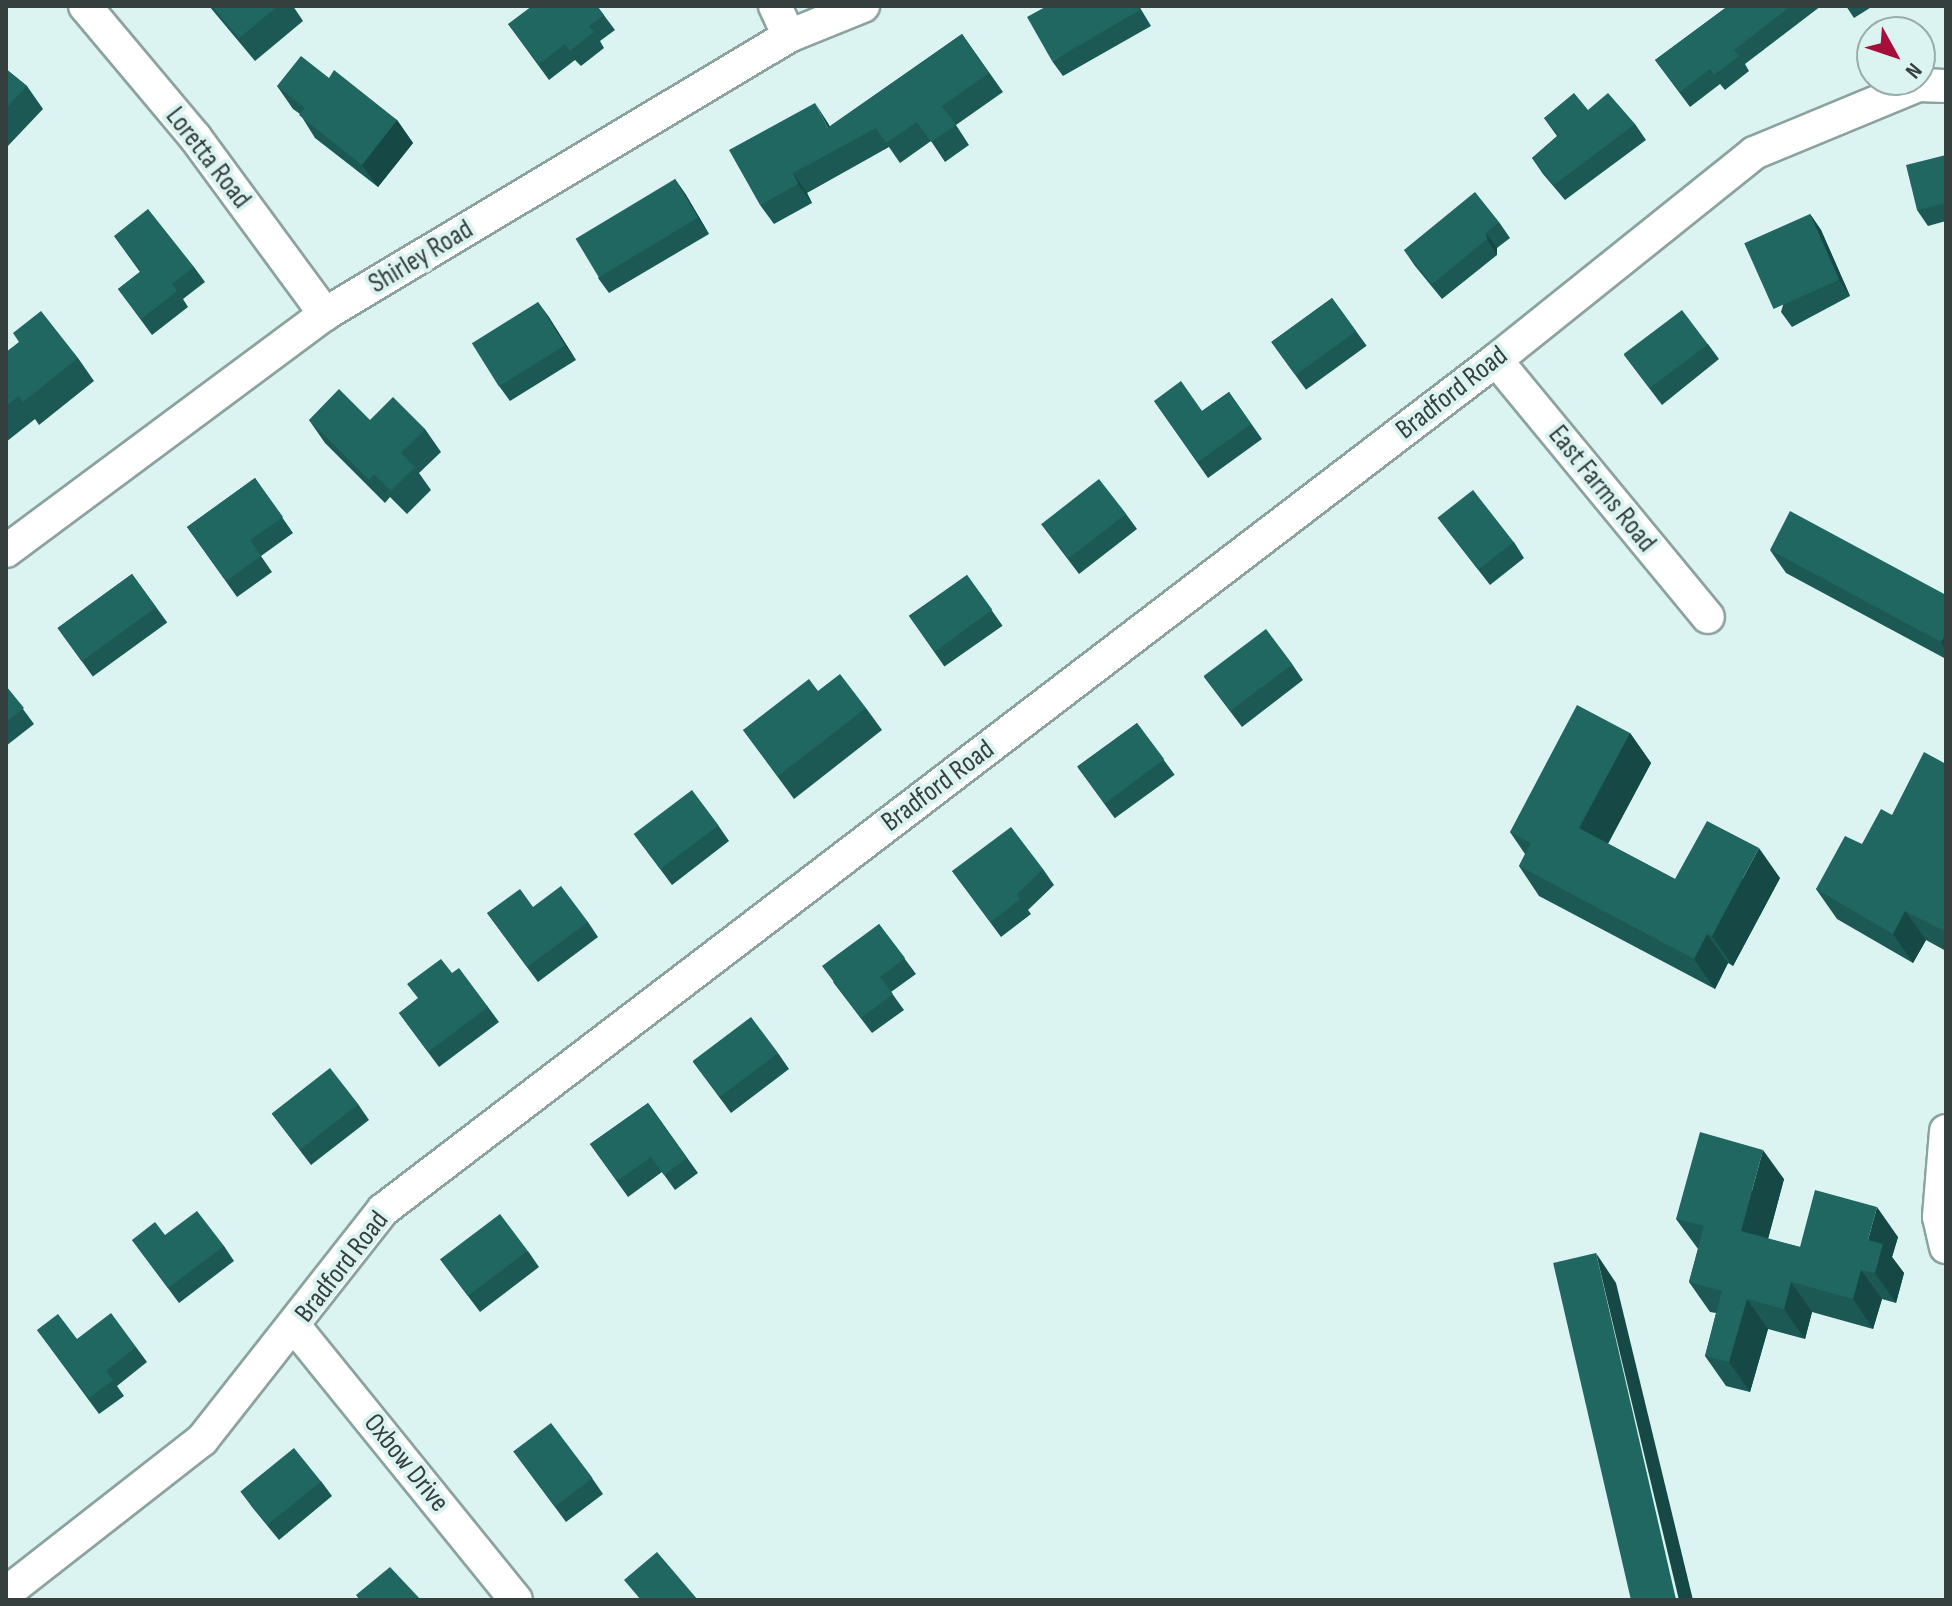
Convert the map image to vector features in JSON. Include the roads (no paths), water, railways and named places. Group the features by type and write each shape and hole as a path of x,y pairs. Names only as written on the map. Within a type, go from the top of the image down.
{"street":[{"name":"Loretta Road","path":"85,6 195,137 325,314"},
{"path":"775,6 789,36"},
{"name":"Shirley Road","path":"6,551 325,314 789,36 863,6"},
{"name":"Bradford Road","path":"6,1593 202,1440 295,1327 383,1210 1496,360 1754,153 1918,85 1946,86"},
{"name":"East Farms Road","path":"1496,360 1708,617"},
{"path":"1946,1131 1939,1217 1946,1247"},
{"name":"Oxbow Drive","path":"295,1327 516,1600"}]}
